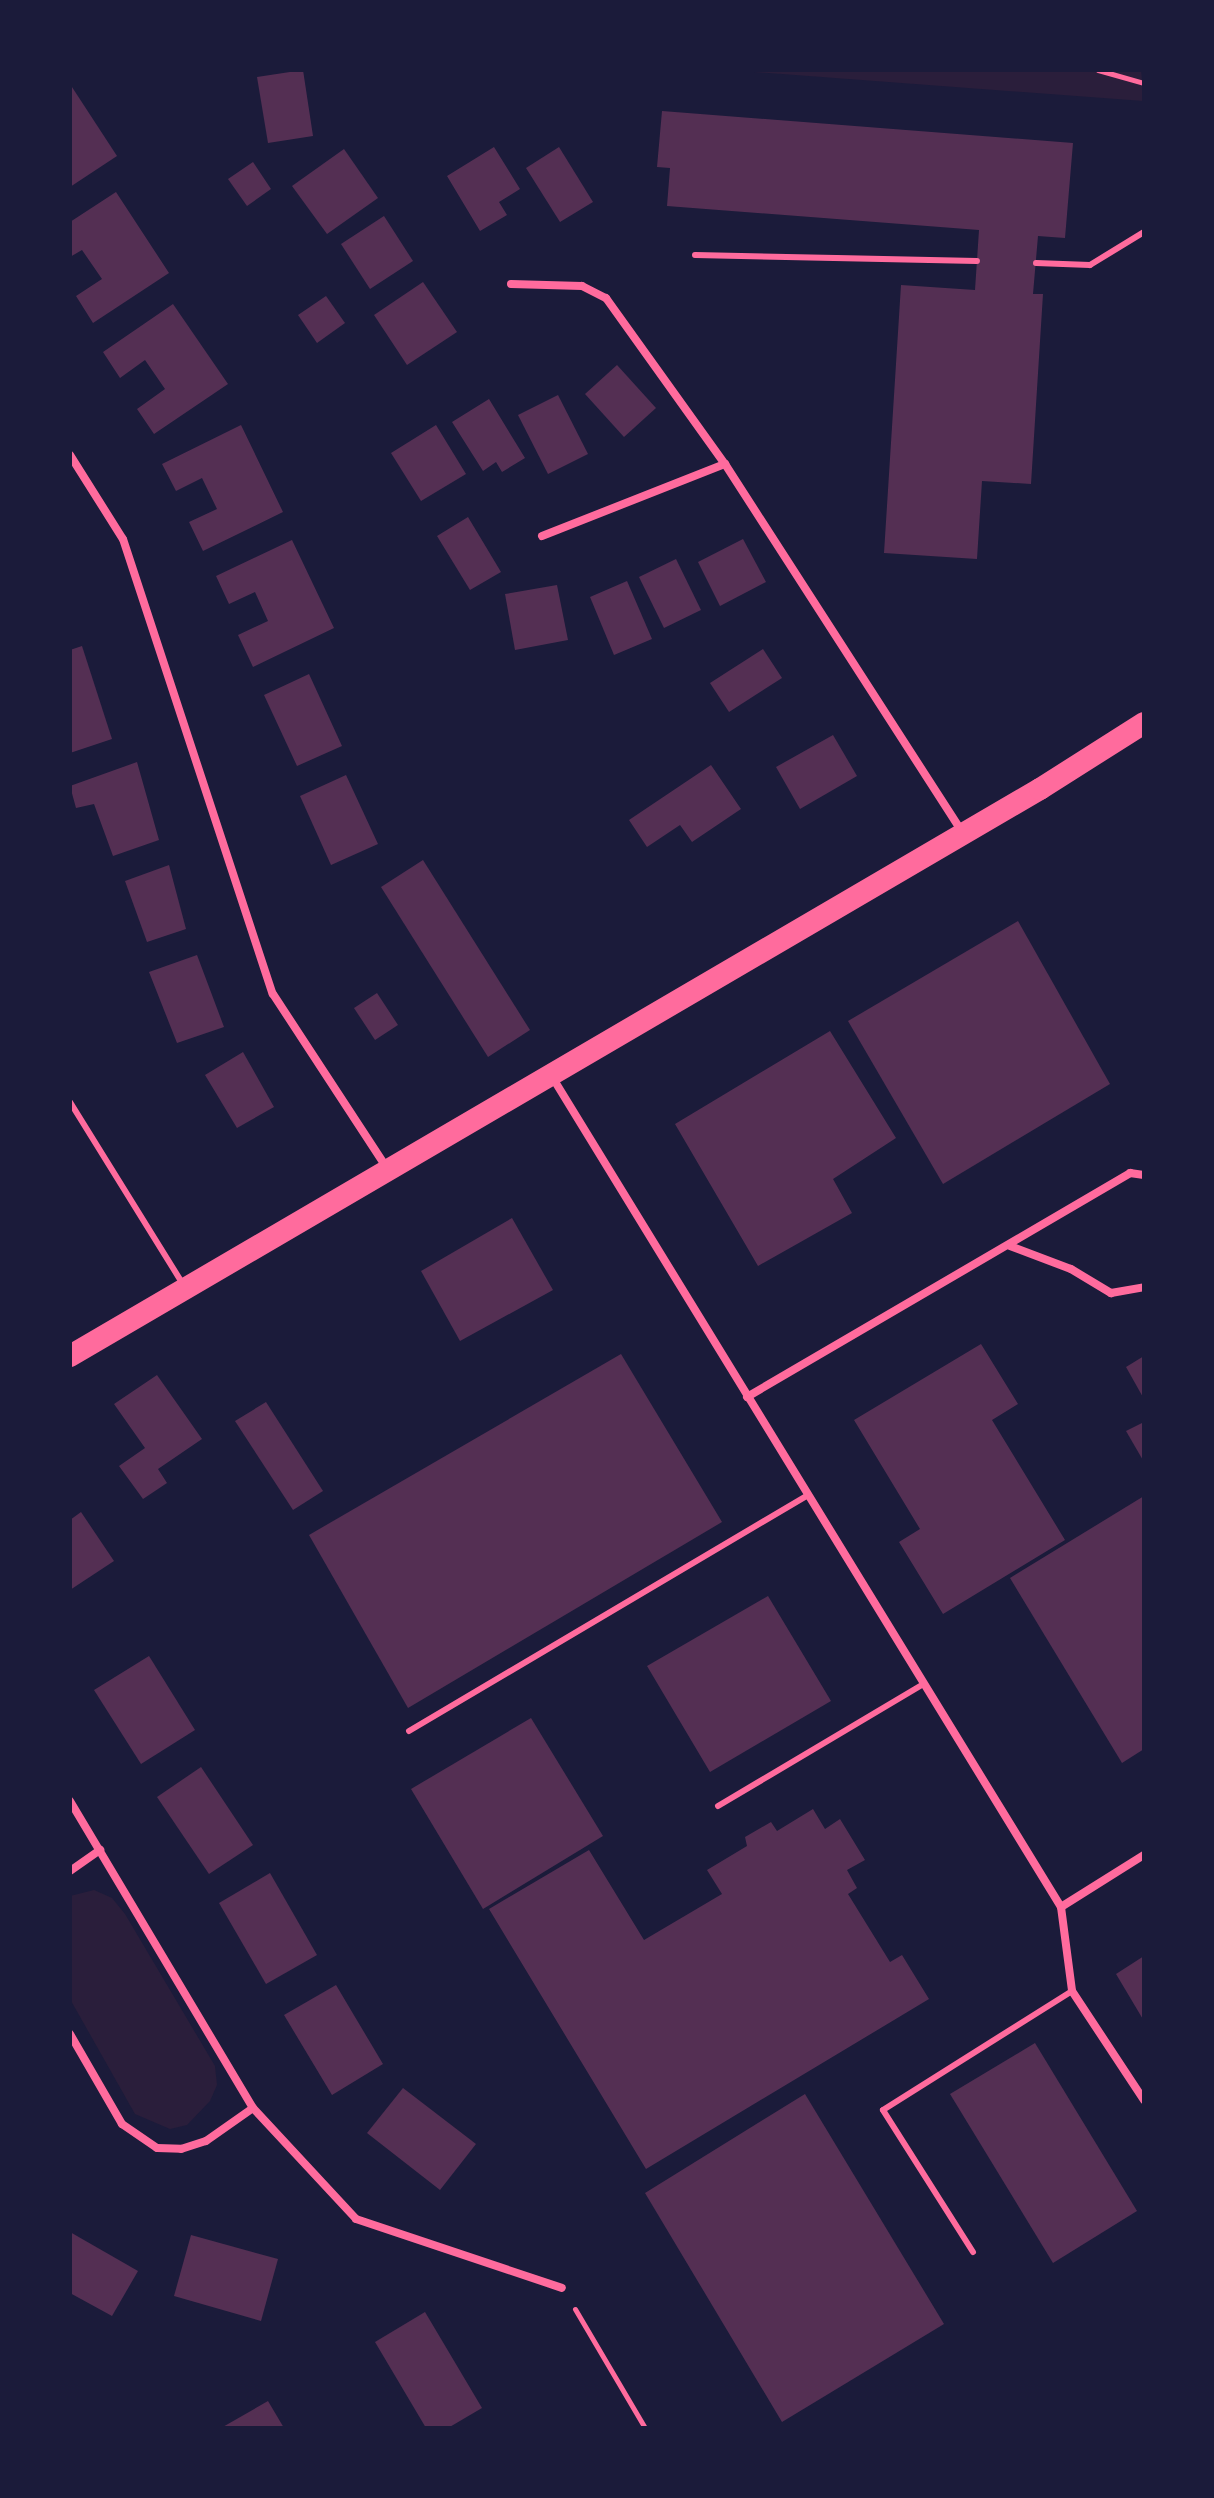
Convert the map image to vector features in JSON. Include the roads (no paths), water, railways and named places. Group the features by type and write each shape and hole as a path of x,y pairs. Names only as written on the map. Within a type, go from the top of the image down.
{"highway":[{"path":"70,1356 386,1168 963,834 1144,723"}],"street":[{"path":"511,284 582,286 606,298 725,464 963,834"},
{"path":"70,455 123,539 273,994 386,1168"},
{"path":"542,536 725,464"},
{"path":"551,1075 922,1685 1061,1907 1072,1991 1144,2100"},
{"path":"747,1397 1010,1246 1130,1173 1144,1175"},
{"path":"1010,1246 1071,1269 1111,1293 1144,1287"},
{"path":"70,1801 253,2108 356,2219 562,2288"},
{"path":"70,1871 100,1850"},
{"path":"1061,1907 1144,1855"},
{"path":"70,2034 122,2124 157,2148 181,2149 206,2141 253,2108"}],"lane":[{"path":"1036,263 1090,265 1144,232"},
{"path":"695,255 977,261"},
{"path":"70,1102 185,1288"},
{"path":"409,1731 807,1496"},
{"path":"718,1806 922,1685"},
{"path":"973,2252 883,2110 1072,1991"}]}
